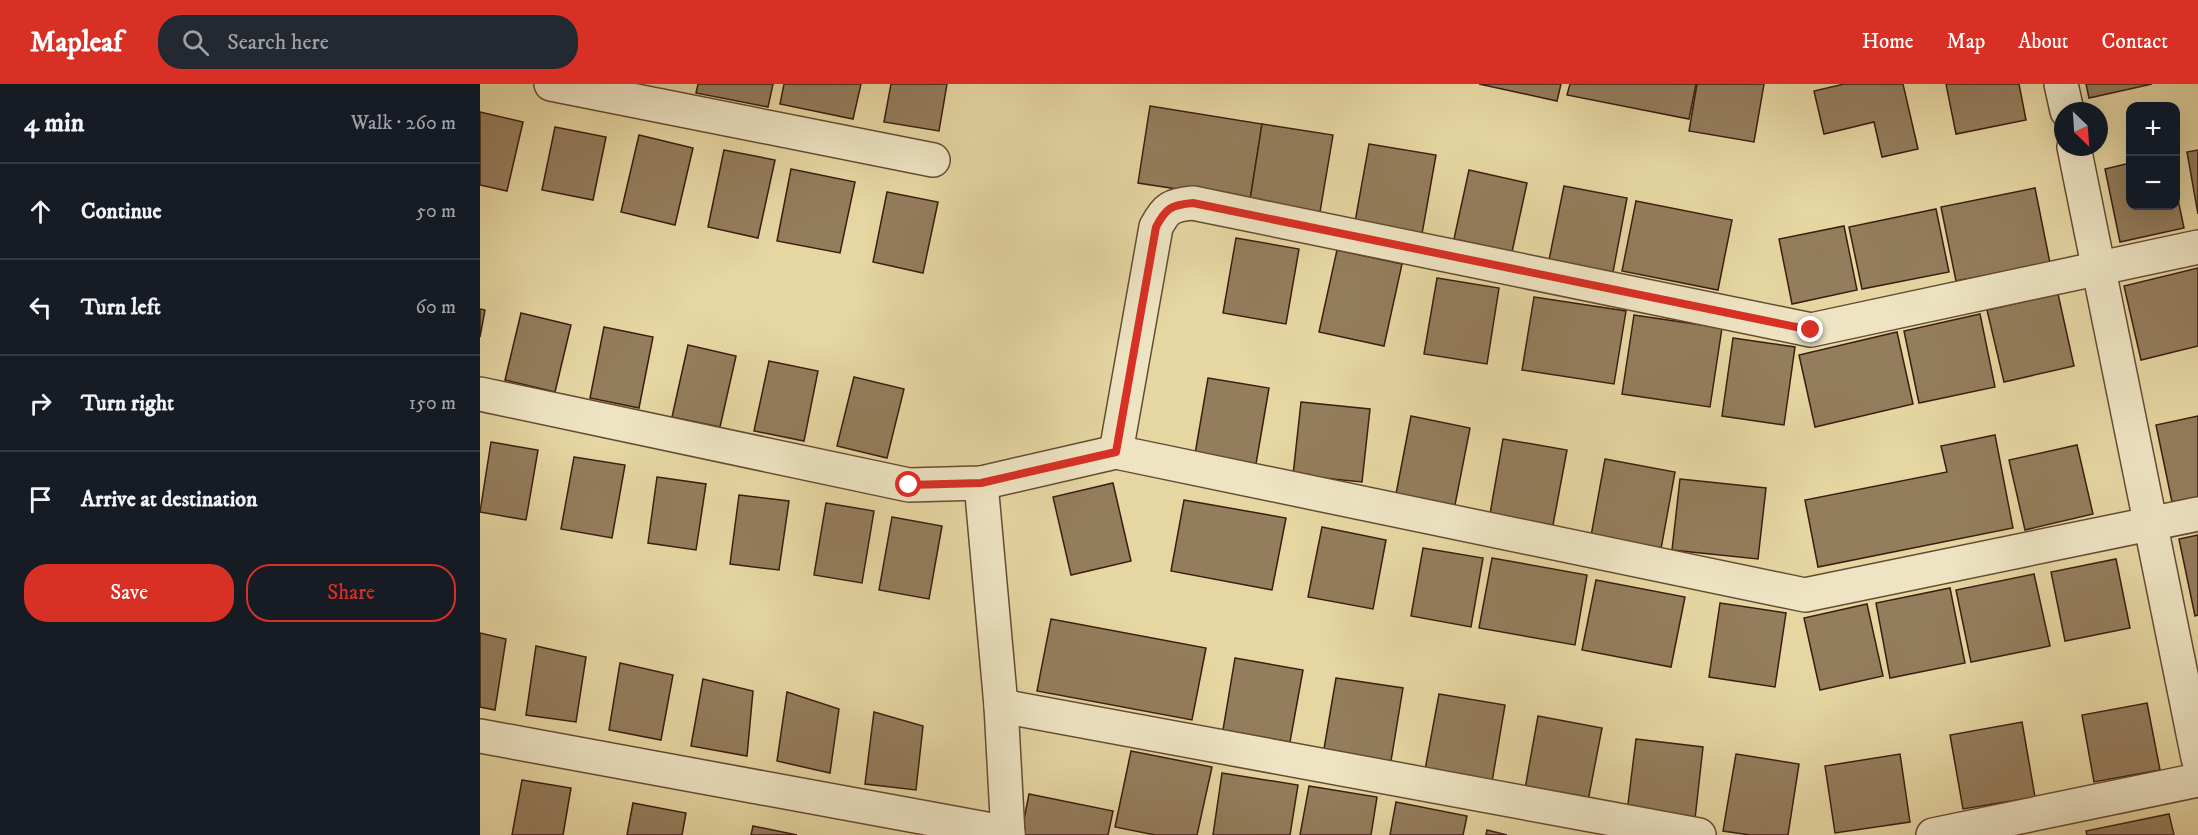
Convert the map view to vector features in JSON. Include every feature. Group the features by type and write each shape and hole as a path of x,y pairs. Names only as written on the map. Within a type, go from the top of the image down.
{"street":[{"path":"551,84 933,160"},
{"path":"2061,84 2065,102"},
{"path":"2076,156 2198,758"},
{"path":"1116,452 1156,227 1164,213 1176,205 1193,203 1807,330 2198,247"},
{"path":"480,394 909,485 981,483 1116,452 1805,595 2198,514"},
{"path":"480,736 1008,834 1001,706 981,483"},
{"path":"1001,706 1699,835"},
{"path":"1933,835 2198,780"}],"building":[{"path":"698,84 773,84 768,107 696,93"},
{"path":"784,84 861,84 853,119 780,104"},
{"path":"891,84 947,84 939,131 884,122"},
{"path":"1479,84 1561,84 1557,101"},
{"path":"1570,84 1696,84 1689,119 1567,95"},
{"path":"1697,84 1764,84 1754,142 1689,131"},
{"path":"1844,84 1903,84 1918,149 1882,157 1874,122 1824,134 1814,91"},
{"path":"1946,84 2019,84 2026,120 1956,134"},
{"path":"2086,84 2152,84 2089,98"},
{"path":"1150,106 1262,124 1250,200 1138,183"},
{"path":"480,112 523,122 507,191 480,185"},
{"path":"1262,124 1333,135 1320,212 1250,200"},
{"path":"555,127 606,137 593,200 542,190"},
{"path":"639,135 693,148 675,225 621,212"},
{"path":"1369,144 1436,155 1422,234 1355,222"},
{"path":"724,150 775,160 758,238 708,227"},
{"path":"2198,150 2198,214 2187,152"},
{"path":"2126,164 2126,210 2180,209 2184,228 2120,242 2105,169"},
{"path":"791,169 855,182 840,253 777,241"},
{"path":"1469,170 1527,183 1512,252 1454,239"},
{"path":"1564,186 1627,198 1613,272 1549,260"},
{"path":"2035,188 2050,263 1956,281 1941,207"},
{"path":"887,192 938,202 923,273 873,262"},
{"path":"1636,201 1732,220 1718,290 1622,271"},
{"path":"1936,209 1949,272 1862,289 1849,227"},
{"path":"1844,226 1857,290 1792,304 1779,239"},
{"path":"1236,238 1299,249 1286,324 1223,313"},
{"path":"1337,250 1402,264 1384,346 1319,332"},
{"path":"2198,268 2198,346 2141,360 2124,286"},
{"path":"1437,278 1499,288 1487,364 1424,354"},
{"path":"2058,294 2074,366 2004,382 1987,310"},
{"path":"1534,297 1626,311 1614,384 1522,370"},
{"path":"480,309 485,310 480,337"},
{"path":"521,313 571,325 555,392 505,380"},
{"path":"1980,314 1995,387 1919,403 1904,331"},
{"path":"1634,315 1722,328 1710,407 1622,394"},
{"path":"604,327 653,337 639,408 590,398"},
{"path":"1897,332 1913,404 1815,427 1799,355"},
{"path":"1733,338 1795,347 1784,425 1722,416"},
{"path":"688,345 736,356 720,427 672,417"},
{"path":"769,361 818,371 804,441 754,431"},
{"path":"854,377 904,389 887,458 837,446"},
{"path":"1208,378 1269,388 1256,464 1195,454"},
{"path":"1301,402 1370,409 1362,482 1293,475"},
{"path":"1411,416 1470,428 1455,505 1396,494"},
{"path":"2198,416 2198,497 2172,502 2156,425"},
{"path":"1995,435 2013,528 1818,567 1805,500 1947,472 1941,446"},
{"path":"1503,439 1567,450 1553,525 1490,514"},
{"path":"491,442 538,450 526,520 480,512"},
{"path":"2077,445 2093,514 2025,530 2009,460"},
{"path":"574,457 625,465 612,538 561,529"},
{"path":"1605,459 1675,472 1661,549 1591,536"},
{"path":"657,477 706,484 696,550 648,543"},
{"path":"1680,479 1766,488 1758,559 1672,550"},
{"path":"1113,483 1131,561 1071,575 1053,497"},
{"path":"739,495 789,501 779,570 730,564"},
{"path":"1184,500 1286,518 1272,590 1171,571"},
{"path":"826,503 874,511 862,583 814,575"},
{"path":"892,517 942,526 929,599 879,590"},
{"path":"1322,527 1386,540 1373,609 1308,597"},
{"path":"2198,535 2198,615 2195,616 2179,539"},
{"path":"1423,548 1483,558 1471,627 1411,616"},
{"path":"1492,558 1587,575 1575,645 1479,628"},
{"path":"2116,559 2130,628 2065,641 2051,572"},
{"path":"2034,574 2050,646 1971,662 1956,590"},
{"path":"1596,580 1685,597 1671,667 1582,650"},
{"path":"1950,588 1965,663 1890,678 1876,603"},
{"path":"1720,603 1786,613 1775,687 1709,677"},
{"path":"1867,604 1883,676 1820,690 1804,618"},
{"path":"1051,619 1206,648 1192,720 1037,691"},
{"path":"480,633 506,639 495,710 480,707"},
{"path":"536,646 586,657 576,722 526,715"},
{"path":"1235,658 1303,670 1290,742 1223,730"},
{"path":"620,663 673,675 661,740 609,730"},
{"path":"1336,678 1403,688 1391,761 1324,749"},
{"path":"703,679 753,691 747,756 691,746"},
{"path":"787,692 839,709 830,773 777,761"},
{"path":"1439,694 1505,705 1492,782 1425,770"},
{"path":"2147,703 2160,770 2094,782 2082,715"},
{"path":"874,712 923,726 916,790 865,784"},
{"path":"1538,716 1602,728 1588,801 1525,789"},
{"path":"2022,722 2035,797 1963,809 1950,735"},
{"path":"1636,739 1703,747 1695,819 1627,812"},
{"path":"1131,751 1212,767 1197,835 1155,835 1115,827"},
{"path":"1736,754 1799,764 1788,835 1750,835 1723,831"},
{"path":"1900,754 1910,822 1835,833 1825,766"},
{"path":"1222,773 1298,785 1290,835 1213,835"},
{"path":"522,780 571,788 563,835 512,835"},
{"path":"1309,786 1377,797 1371,835 1300,835"},
{"path":"1029,794 1113,811 1108,835 1021,835"},
{"path":"1396,802 1467,816 1463,835 1390,835"},
{"path":"633,803 686,813 682,835 627,835"},
{"path":"2169,814 2174,835 2087,835 2086,831"},
{"path":"753,826 797,835 751,835"},
{"path":"1487,830 1507,835 1486,835"}],"route":[{"path":"909,485 981,483 1116,452 1156,227 1164,213 1176,205 1193,203 1811,330"}]}
